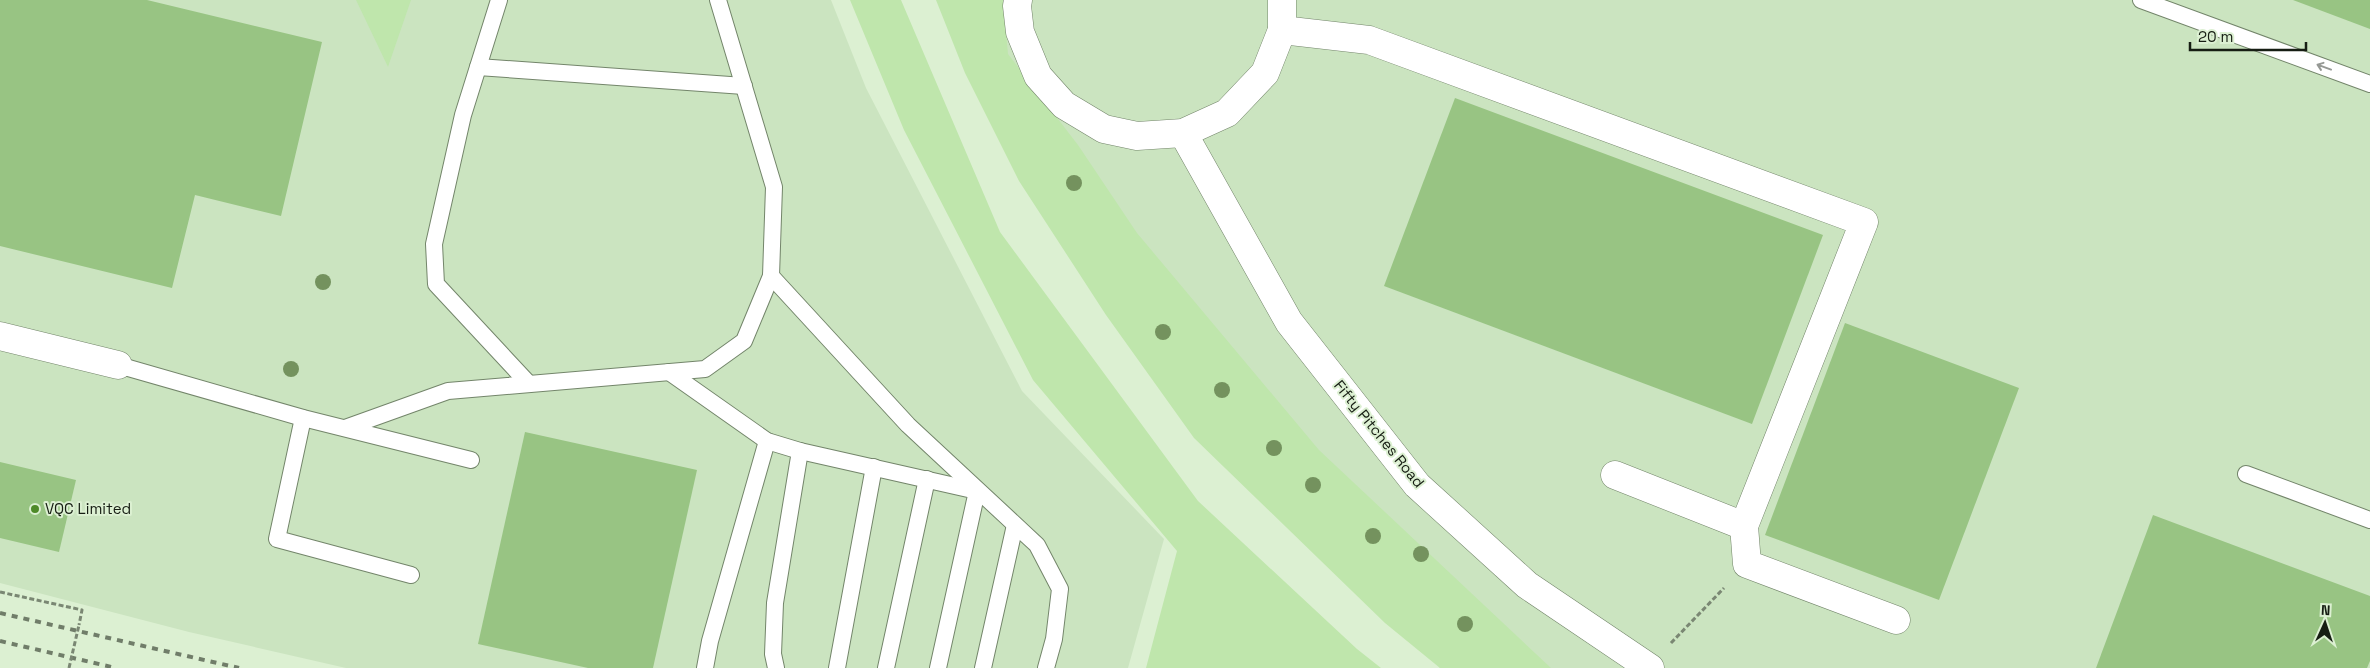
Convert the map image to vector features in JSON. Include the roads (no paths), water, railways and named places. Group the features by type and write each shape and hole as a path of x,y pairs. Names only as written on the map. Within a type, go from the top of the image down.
{"street":[{"path":"1018,0 1020,32 1038,76 1064,105 1104,129 1137,136 1183,133 1227,113 1265,73 1282,30 1282,0"},
{"path":"1282,30 1369,40 1864,222 1744,526 1747,564 1896,620"},
{"name":"Fifty Pitches Road","path":"1183,133 1289,322 1417,485 1527,585 1649,668"},
{"path":"0,336 118,365"},
{"path":"1615,475 1744,526"}],"lane":[{"path":"500,0 463,115 434,244 436,284 530,384"},
{"path":"345,428 448,391 705,368 744,341 771,276 774,187 718,0"},
{"path":"2141,0 2370,84"},
{"path":"478,67 744,86"},
{"path":"771,276 908,425 976,491 1037,545 1060,589 1054,639 1046,668"},
{"path":"118,365 303,418 471,460"},
{"path":"669,372 767,441 800,451 874,466 976,491"},
{"path":"303,418 277,539 411,575"},
{"path":"705,668 710,641 767,441"},
{"path":"776,668 773,654 775,602 800,451"},
{"path":"837,668 874,466"},
{"path":"2246,474 2370,520"},
{"path":"886,668 927,479"},
{"path":"938,668 976,491"},
{"path":"983,668 1015,525"}],"railway":[{"path":"0,613 239,668"},
{"path":"0,641 116,668"}],"place":[{"name":"VQC Limited","path":"35,509"}]}
